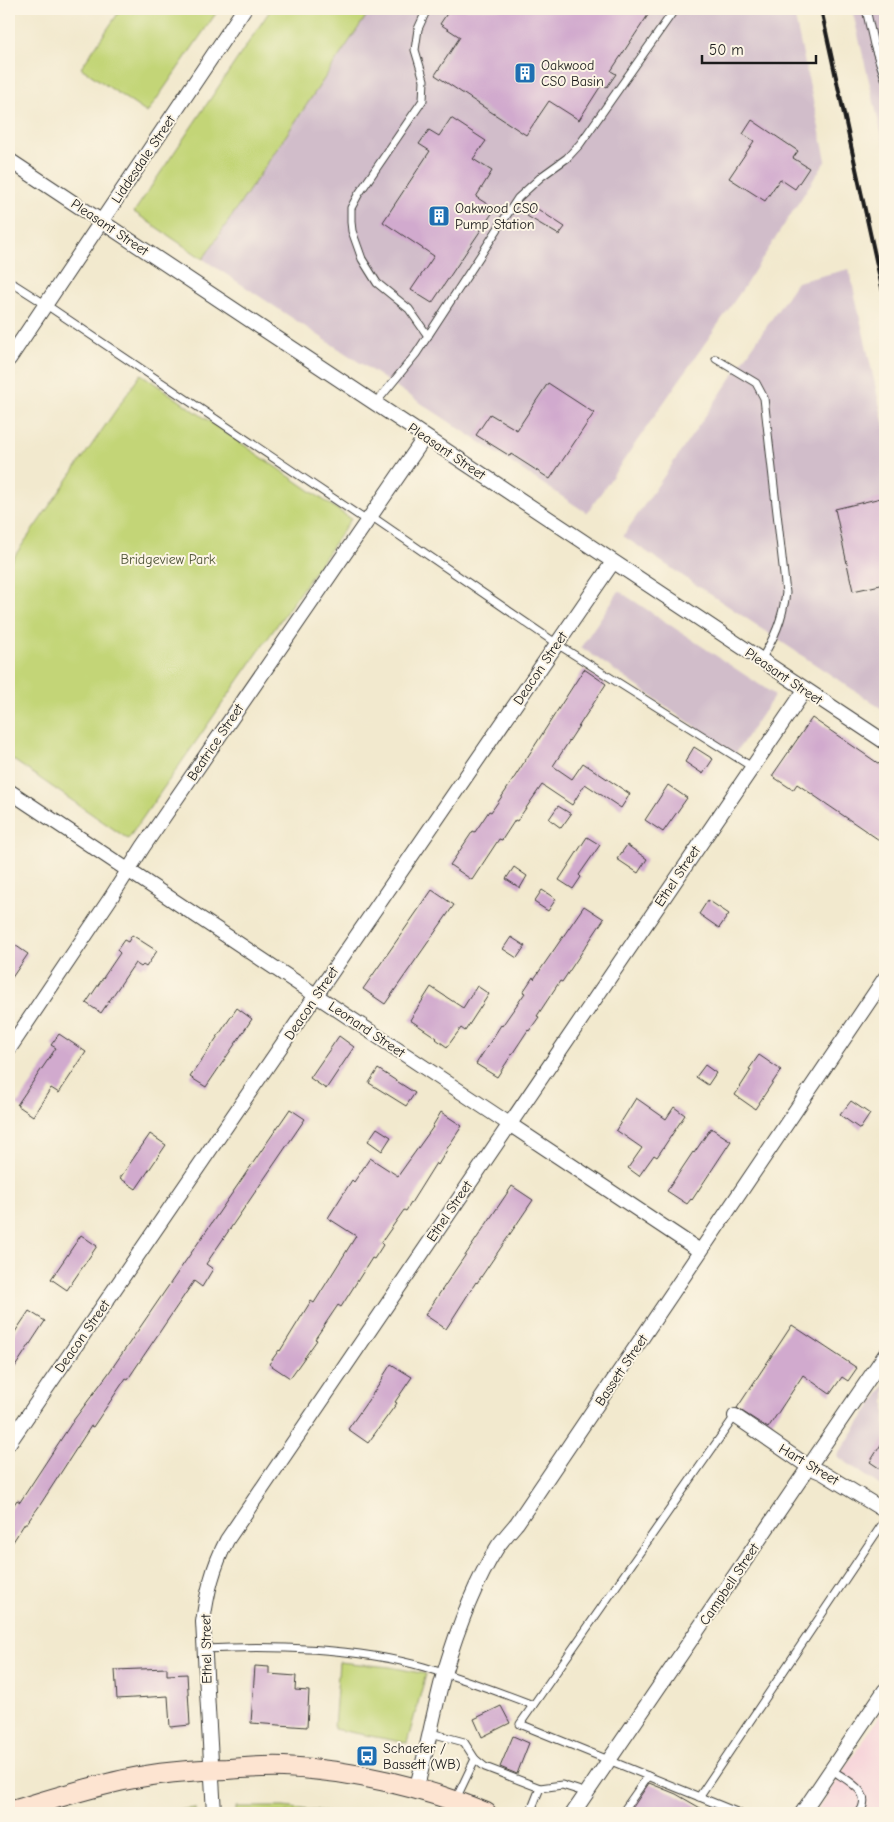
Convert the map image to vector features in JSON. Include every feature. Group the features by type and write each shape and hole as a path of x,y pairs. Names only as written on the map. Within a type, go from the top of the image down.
{"main road":[{"path":"9,1812 131,1778 186,1770 283,1767 365,1777 416,1789 482,1811"}],"street":[{"name":"Liddesdale Street","path":"9,359 244,9"},
{"name":"Pleasant Street","path":"9,160 804,690 885,742"},
{"name":"Beatrice Street","path":"9,1049 425,437"},
{"name":"Deacon Street","path":"11,1434 316,995 613,562"},
{"name":"Ethel Street","path":"212,1769 203,1622 213,1569 227,1540 804,690"},
{"name":"Leonard Street","path":"9,791 700,1251"},
{"name":"Bassett Street","path":"416,1789 444,1674 461,1622 478,1582 498,1546 518,1522 885,978"},
{"name":"Campbell Street","path":"573,1813 885,1355"},
{"name":"Hart Street","path":"735,1416 809,1467 823,1473 885,1511"},
{"path":"802,1813 885,1690"},
{"path":"212,1769 214,1813"}],"lane":[{"path":"427,9 418,29 415,50 424,80 423,100 351,208 352,230 362,259 377,283 410,309 428,336"},
{"path":"375,404 416,354 518,198 542,176 567,158 580,144 675,9"},
{"path":"866,9 874,45 885,78"},
{"path":"9,281 557,644 752,767"},
{"path":"716,359 756,383 764,398 786,593 781,621 761,660"},
{"path":"735,1416 520,1724 739,1813"},
{"path":"699,1798 885,1520"},
{"path":"204,1649 240,1647 292,1648 387,1659 424,1667 533,1705"},
{"path":"431,1733 464,1742 476,1759 485,1767 540,1788 562,1785 587,1792"},
{"path":"455,1801 476,1759"},
{"path":"832,1770 860,1790 864,1796 864,1807 860,1813"},
{"path":"622,1813 648,1776"},
{"path":"530,1813 540,1788"}],"shaded area":[{"path":"371,9 793,9 826,160 744,287 587,513 203,259"},
{"path":"852,9 885,9 885,149"},
{"path":"849,269 885,429 885,711 623,536 797,282"},
{"path":"619,591 775,695 735,754 581,647"},
{"path":"885,1385 885,1489 837,1456"},
{"path":"885,1707 885,1813 816,1813"}],"green space":[{"path":"121,9 219,9 147,113 81,68"},
{"path":"271,9 371,9 203,259 134,212"},
{"name":"Bridgeview Park","path":"141,374 351,519 128,839 9,757 9,564"},
{"path":"339,1662 390,1667 426,1674 407,1743 334,1729"},
{"path":"236,1807 283,1807 334,1813 236,1813"},
{"path":"195,1808 195,1813 158,1813"}],"building":[{"name":"Oakwood CSO Basin","path":"450,9 652,9 611,71 616,74 607,87 602,84 579,120 549,101 526,135 435,75 460,37 440,24"},
{"name":"Oakwood CSO Pump Station","path":"451,118 486,141 473,159 492,171 476,197 495,209 432,303 411,290 434,256 383,222 430,151 419,144 429,130 439,136"},
{"path":"752,120 798,151 793,158 809,168 795,189 780,179 765,201 729,178 754,141 743,134"},
{"path":"533,206 565,227 559,235 527,216"},
{"path":"548,383 594,413 550,479 511,454 510,456 476,435 490,414 517,430"},
{"path":"885,497 885,584 853,591 835,509"},
{"path":"584,669 606,684 553,766 572,779 583,763 630,794 621,808 585,784 572,805 542,785 502,840 499,839 472,880 450,865 473,831 475,832 505,792"},
{"path":"812,718 885,768 885,844 797,784 793,790 772,776"},
{"path":"694,747 713,759 703,774 685,762"},
{"path":"668,785 687,798 663,832 645,820"},
{"path":"558,806 571,814 561,828 549,819"},
{"path":"587,837 600,845 579,875 581,877 573,889 559,880"},
{"path":"627,845 647,859 638,873 617,859"},
{"path":"514,867 527,876 520,888 506,879"},
{"path":"432,890 454,905 385,1004 363,989"},
{"path":"542,890 556,899 548,911 534,902"},
{"path":"708,900 729,914 719,928 699,914"},
{"path":"584,906 604,919 562,982 560,981 537,1016 539,1017 528,1030 497,1077 476,1064 501,1025 525,993 523,992 533,977 534,979"},
{"path":"132,935 157,951 146,967 143,965 141,967 135,963 101,1013 86,1003 120,953 117,950 124,940 128,942"},
{"path":"511,937 525,946 517,958 503,949"},
{"path":"9,941 28,954 9,982"},
{"path":"477,986 489,994 465,1031 461,1028 447,1047 410,1020 431,987 463,1008"},
{"path":"237,1008 252,1019 206,1087 190,1077"},
{"path":"59,1034 86,1052 59,1093 51,1088 33,1116 17,1105 56,1048 51,1045"},
{"path":"339,1036 354,1047 326,1089 310,1078"},
{"path":"759,1055 781,1070 755,1109 735,1095"},
{"path":"705,1065 716,1073 708,1085 696,1077"},
{"path":"378,1069 415,1093 406,1106 369,1083"},
{"path":"636,1098 666,1119 674,1107 685,1115 657,1157 654,1155 639,1176 628,1168 642,1148 616,1130"},
{"path":"851,1101 870,1114 860,1129 840,1115"},
{"path":"290,1109 305,1119 206,1264 213,1269 202,1287 194,1281 128,1379 126,1378 93,1427 91,1426 40,1505 27,1523 25,1523 9,1548 9,1512 17,1500 20,1502 73,1421 108,1374"},
{"path":"441,1112 462,1126 438,1165 436,1163 406,1211 404,1210 381,1243 383,1245 374,1259 372,1258 341,1307 338,1305 315,1339 317,1340 290,1378 269,1364 280,1351 311,1301 314,1303 356,1236 328,1218 352,1180 354,1182 370,1158 398,1176 433,1127"},
{"path":"377,1128 391,1137 382,1151 368,1141"},
{"path":"711,1128 731,1141 692,1200 687,1204 667,1191"},
{"path":"150,1134 166,1145 136,1189 120,1178"},
{"path":"512,1186 533,1200 446,1329 425,1315"},
{"path":"81,1235 97,1246 67,1290 51,1279"},
{"path":"29,1311 45,1321 9,1376 9,1341"},
{"path":"792,1325 857,1368 848,1381 842,1377 830,1394 803,1375 768,1428 737,1408"},
{"path":"391,1364 412,1377 395,1402 397,1403 368,1443 348,1429 383,1379"},
{"path":"885,1438 885,1472 870,1462"},
{"path":"255,1666 269,1667 269,1674 296,1676 295,1690 309,1691 307,1727 251,1723"},
{"path":"167,1668 167,1675 187,1674 190,1725 170,1727 168,1696 117,1699 115,1670"},
{"path":"501,1706 510,1723 482,1737 474,1719"},
{"path":"513,1736 529,1743 517,1774 500,1767"},
{"path":"649,1783 676,1794 709,1813 629,1813"}],"railway":[{"path":"821,9 885,301"}],"place":[{"name":"Oakwood CSO Basin","path":"525,73"},
{"name":"Oakwood CSO Pump Station","path":"439,216"},
{"name":"Schaefer / Bassett (WB)","path":"367,1756"}]}
